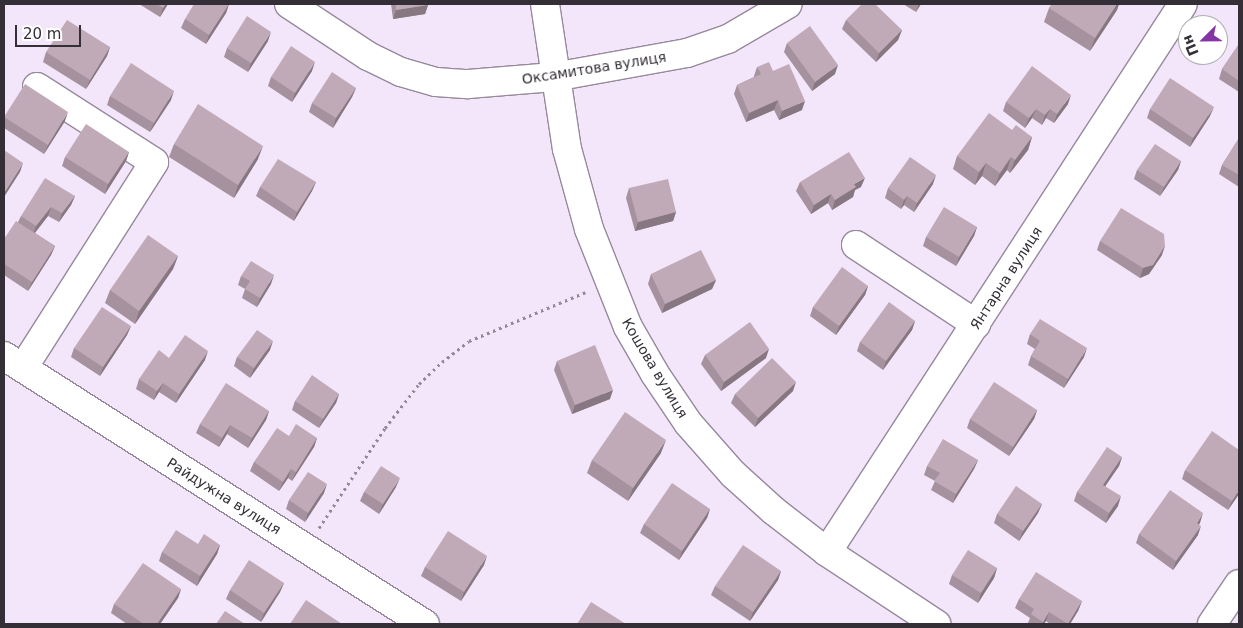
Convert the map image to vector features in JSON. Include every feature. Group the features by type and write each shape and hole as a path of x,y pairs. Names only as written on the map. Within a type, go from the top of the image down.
{"street":[{"name":"Оксамитова вулиця","path":"289,4 368,56 401,72 427,79 468,84 554,77 687,53 728,39 788,4"},
{"name":"Кошова вулиця","path":"545,4 554,77 567,149 589,228 608,283 628,327 688,423 733,474 827,552 936,624"},
{"name":"Янтарна вулиця","path":"827,552 1184,4"},
{"name":"Райдужна вулиця","path":"37,86 154,162 13,362 425,624"},
{"path":"856,244 976,324"},
{"path":"1212,624 1239,584"}],"path":[{"path":"306,548 385,428 419,384 442,362 469,341 500,326 608,283"}],"building":[{"path":"157,4 166,4 163,8"},
{"path":"194,4 229,4 209,35 185,19"},
{"path":"396,4 428,4 428,5 396,10"},
{"path":"862,4 875,4 902,30 879,53 846,20"},
{"path":"1052,4 1117,4 1095,38 1049,8"},
{"path":"247,16 271,32 251,63 227,48"},
{"path":"67,20 110,47 90,80 46,52"},
{"path":"810,26 838,65 815,82 787,43"},
{"path":"1239,44 1239,81 1222,69 1225,65 1228,65 1228,60"},
{"path":"291,46 315,62 295,93 271,77"},
{"path":"769,62 773,71 789,64 805,101 782,111 778,100 749,113 737,85 761,74 757,67"},
{"path":"131,63 174,91 154,123 110,96"},
{"path":"1032,66 1071,95 1057,114 1050,109 1045,115 1036,109 1029,118 1006,102"},
{"path":"332,72 356,88 336,118 312,103"},
{"path":"1170,78 1214,107 1193,138 1150,109"},
{"path":"25,84 68,112 48,145 4,117"},
{"path":"198,104 263,146 238,185 174,144"},
{"path":"989,113 1012,130 1016,125 1032,137 1015,160 1011,157 1000,173 986,163 979,172 957,156"},
{"path":"86,124 129,152 108,184 65,157"},
{"path":"1239,138 1239,175 1222,165"},
{"path":"1155,144 1181,161 1164,187 1137,170"},
{"path":"4,150 23,163 4,193"},
{"path":"849,152 865,178 854,184 856,187 835,200 831,194 814,205 800,182"},
{"path":"910,157 936,175 917,203 907,196 904,200 888,188"},
{"path":"278,159 316,182 297,212 260,187"},
{"path":"45,178 75,196 62,213 51,207 36,226 21,216"},
{"path":"668,179 676,212 638,222 629,188"},
{"path":"944,207 977,227 959,257 926,237"},
{"path":"1121,208 1164,234 1165,246 1153,265 1143,268 1100,241"},
{"path":"16,221 55,246 32,282 4,264 4,239"},
{"path":"148,235 178,256 139,311 110,290"},
{"path":"701,250 716,280 665,304 651,274"},
{"path":"251,261 274,275 260,298 245,289 250,281 241,276"},
{"path":"842,267 868,286 839,326 813,307"},
{"path":"889,302 915,321 886,361 860,342"},
{"path":"102,307 131,326 103,367 74,348"},
{"path":"1040,319 1087,348 1068,379 1031,356 1040,341 1030,334"},
{"path":"750,322 769,349 724,382 705,355"},
{"path":"257,330 273,341 254,368 237,357"},
{"path":"185,335 208,351 179,394 163,383 157,391 139,379 159,350 169,358"},
{"path":"595,345 613,390 575,405 557,361"},
{"path":"772,358 796,382 758,418 735,394"},
{"path":"312,375 339,394 323,419 295,401"},
{"path":"994,382 1037,410 1013,447 970,419"},
{"path":"226,383 269,411 252,438 230,425 222,438 200,424"},
{"path":"625,412 666,440 633,488 592,460"},
{"path":"296,424 317,438 296,472 291,469 283,482 254,462 277,428 289,436"},
{"path":"1212,431 1239,450 1239,490 1232,501 1185,470"},
{"path":"943,439 978,460 956,494 934,481 940,473 927,466"},
{"path":"1107,447 1122,457 1103,485 1121,496 1109,513 1077,492"},
{"path":"381,466 400,478 383,504 364,492"},
{"path":"308,472 327,484 308,513 289,500"},
{"path":"672,483 710,509 682,551 644,524"},
{"path":"1016,486 1042,504 1023,531 997,514"},
{"path":"1170,490 1203,513 1197,523 1201,526 1176,561 1139,534"},
{"path":"176,530 198,544 204,534 220,545 200,576 162,552"},
{"path":"448,531 487,556 464,592 425,567"},
{"path":"743,545 781,571 753,612 715,586"},
{"path":"968,550 997,568 981,593 952,575"},
{"path":"249,560 284,583 264,613 230,590"},
{"path":"143,563 181,589 157,624 144,624 114,604"},
{"path":"1036,572 1082,601 1068,624 1049,612 1043,622 1031,614 1034,609 1019,599"},
{"path":"306,600 342,624 290,624"},
{"path":"591,602 626,624 577,624"},
{"path":"225,611 245,624 216,624"}]}
